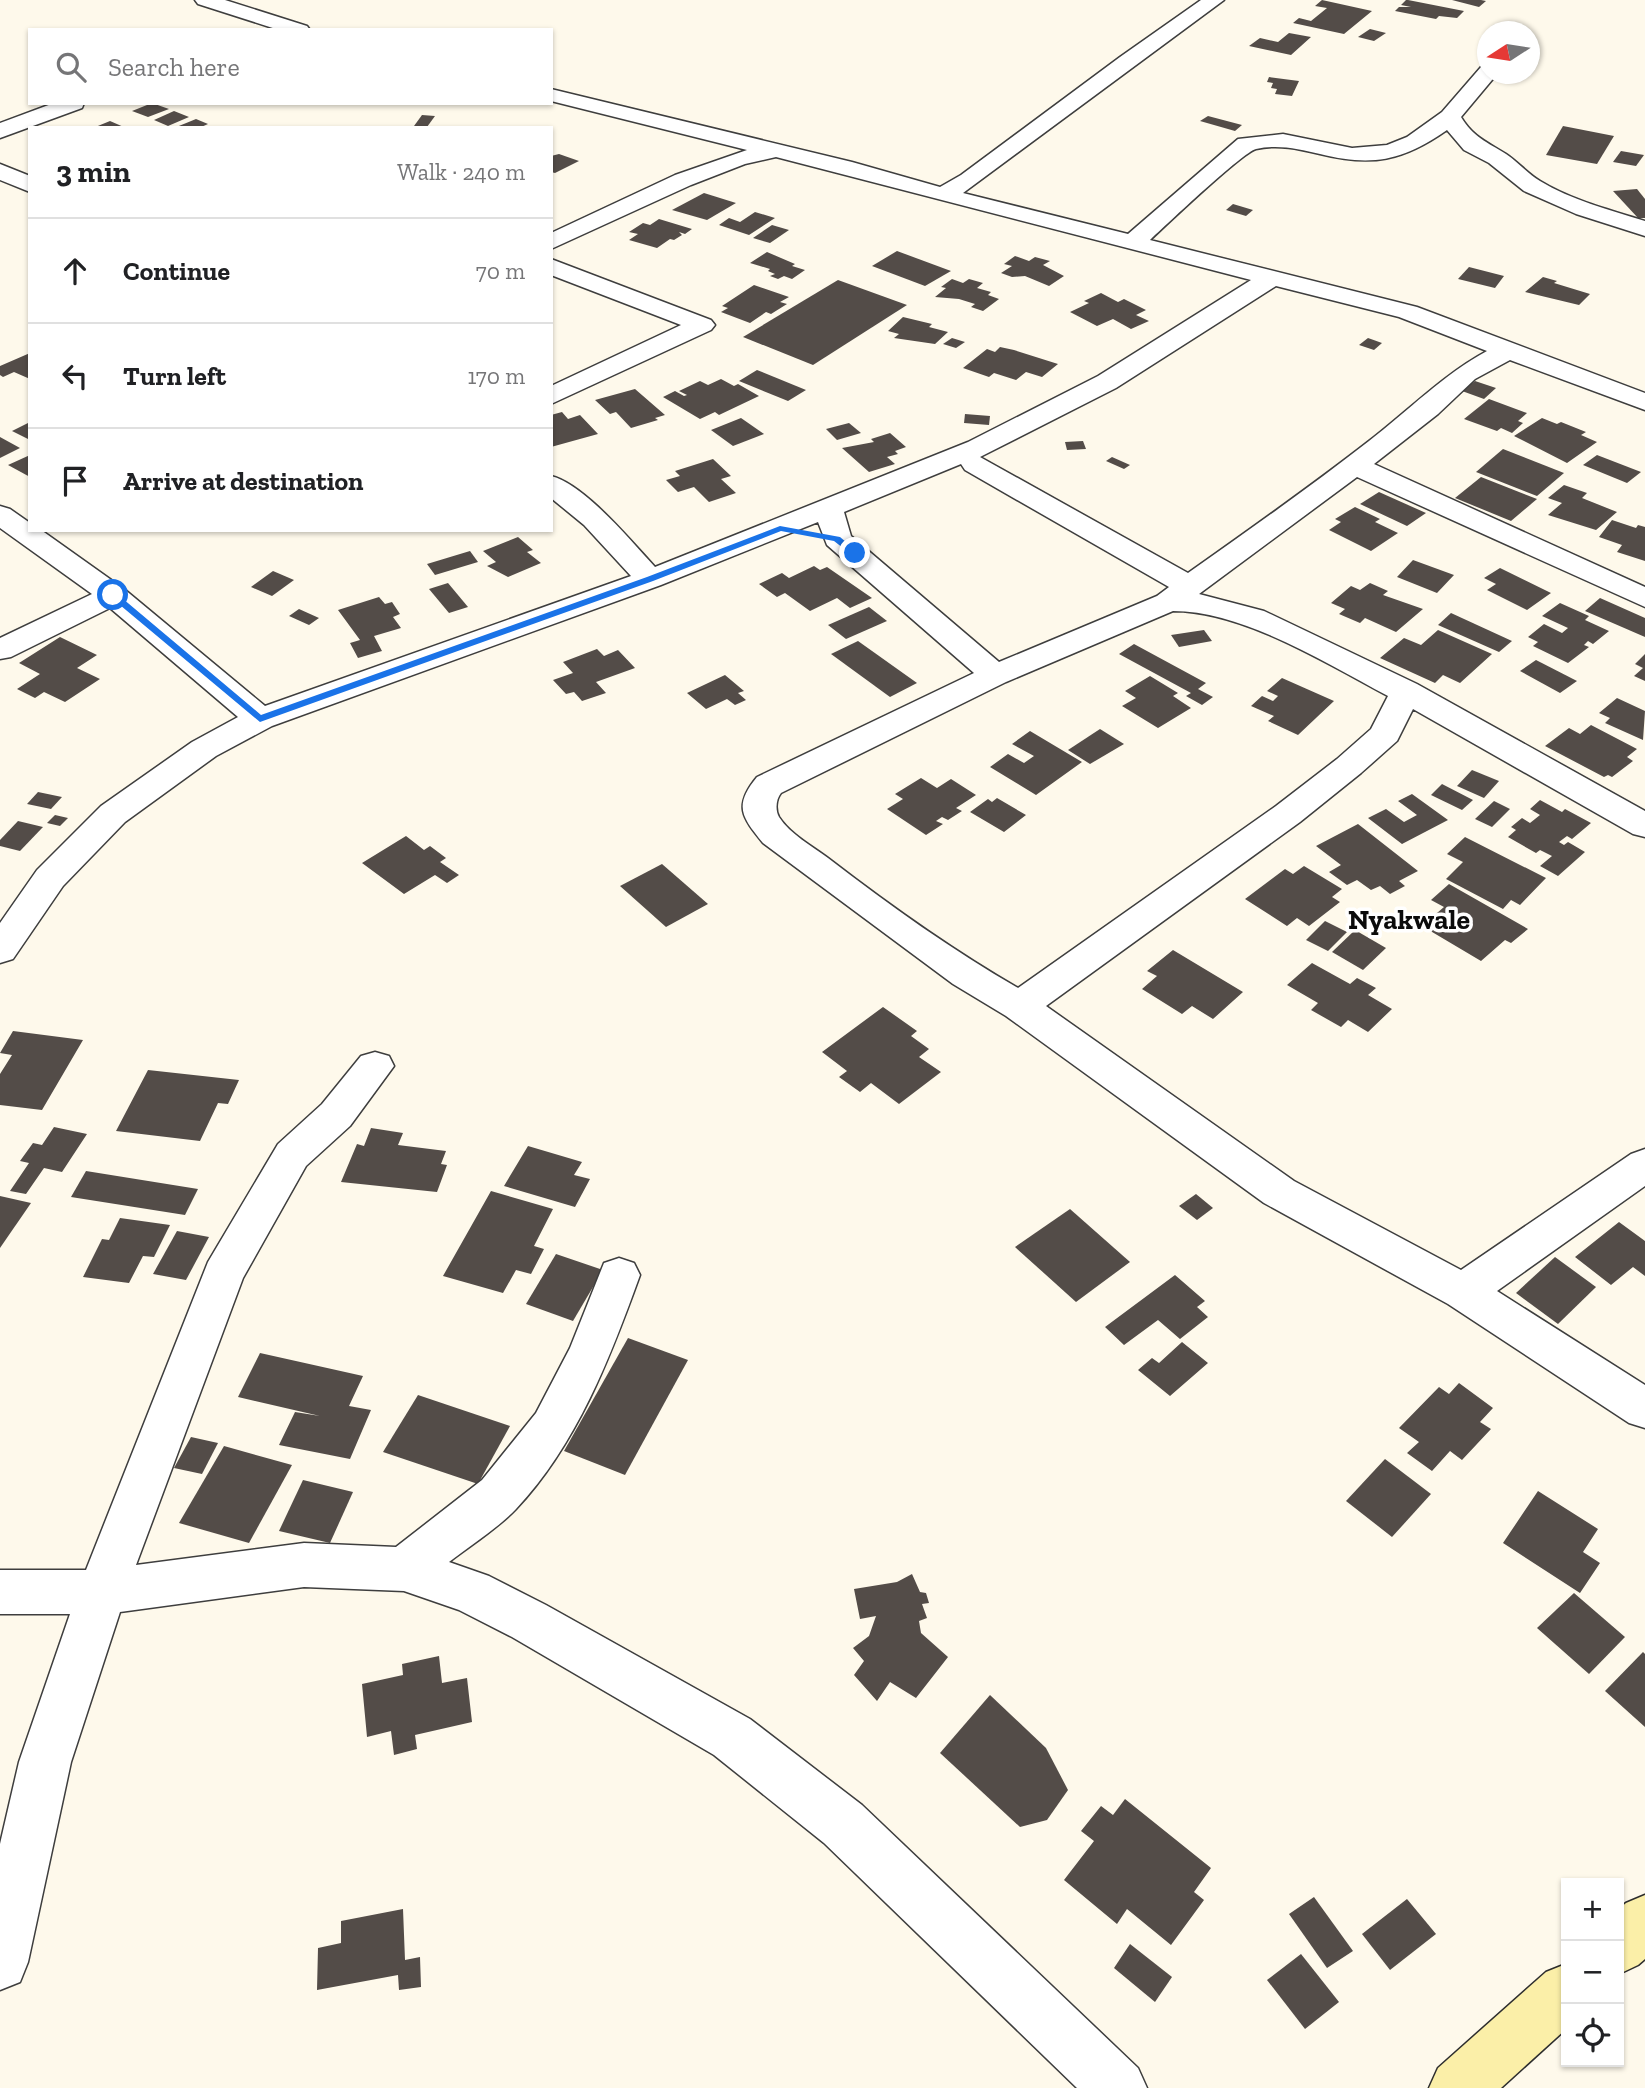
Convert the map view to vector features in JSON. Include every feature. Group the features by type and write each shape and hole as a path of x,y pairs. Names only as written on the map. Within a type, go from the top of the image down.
{"street":[{"path":"205,0 294,28"},
{"path":"943,195 969,180 1127,61 1214,0"},
{"path":"1133,242 1246,144 1269,140 1288,141 1354,154 1374,155 1397,150 1419,140 1450,117 1477,84"},
{"path":"553,95 844,167 943,195 1408,312 1645,402"},
{"path":"0,131 69,105"},
{"path":"1450,117 1460,134 1472,145 1497,158 1532,186 1584,209 1645,229"},
{"path":"553,241 616,209 710,169 749,156 779,151"},
{"path":"0,171 28,184"},
{"path":"553,267 702,325 553,395"},
{"path":"0,950 50,878 113,814 204,749 260,719 650,579 829,510 1009,434 1107,382 1270,279"},
{"path":"1510,349 1466,373 1429,408 1355,466 1178,594 995,675 769,785 760,796 761,816 775,835 833,880 966,975 1019,1006 1279,1192 1463,1292 1645,1409"},
{"path":"975,464 1178,594 1244,614 1406,691 1645,826"},
{"path":"1355,466 1645,598"},
{"path":"553,486 594,519 650,579"},
{"path":"28,502 1,515 113,595 260,719"},
{"path":"829,510 837,539"},
{"path":"780,529 837,539 995,675"},
{"path":"0,650 113,595"},
{"path":"1019,1006 1288,814 1349,766 1385,734 1406,691"},
{"path":"0,1962 44,1762 102,1592 223,1274 292,1155 336,1115 375,1066"},
{"path":"1463,1292 1645,1165"},
{"path":"404,1569 499,1495 552,1427 591,1350 619,1276"},
{"path":"0,1592 102,1592 304,1565 404,1569 472,1592 529,1621 732,1737 843,1824 1118,2088"},
{"path":"1624,1941 1645,1922"},
{"path":"1458,2088 1561,1996"}],"building":[{"path":"1322,0 1372,11 1344,34 1293,23 1299,18 1311,21 1327,8 1315,6"},
{"path":"1406,0 1464,11 1457,18 1439,16 1436,19 1395,11 1399,7 1411,7 1401,5"},
{"path":"1452,0 1481,0 1486,1 1479,7"},
{"path":"1370,29 1386,33 1374,41 1358,37"},
{"path":"1289,33 1311,37 1291,55 1249,46 1260,38 1278,42"},
{"path":"1269,77 1299,81 1292,96 1275,94 1277,89 1271,88 1273,83 1267,82"},
{"path":"147,105 169,109 148,117 132,111"},
{"path":"174,111 189,117 168,126 154,120"},
{"path":"422,115 435,116 428,126 414,126"},
{"path":"1208,116 1242,125 1235,131 1200,121"},
{"path":"196,119 208,124 204,126 179,126"},
{"path":"110,121 121,126 98,126"},
{"path":"1563,126 1614,136 1597,164 1546,155"},
{"path":"1621,151 1644,155 1636,166 1613,162"},
{"path":"559,154 579,161 555,173 553,156"},
{"path":"1637,189 1645,199 1645,218 1638,218 1613,191"},
{"path":"704,193 736,203 707,220 672,210"},
{"path":"1233,204 1253,210 1246,216 1226,210"},
{"path":"755,212 775,218 749,235 719,225 729,218 740,222"},
{"path":"659,219 692,229 685,234 679,232 682,235 657,248 629,240 638,234 629,232 643,223 650,225"},
{"path":"772,225 789,230 770,243 753,238"},
{"path":"897,251 951,271 925,286 872,266"},
{"path":"767,252 805,270 792,279 770,276 775,274 768,271 770,269 750,263"},
{"path":"1015,256 1029,261 1035,257 1050,261 1043,265 1064,276 1049,286 1025,276 1012,277 1001,273 1012,266 1004,264"},
{"path":"1469,267 1504,276 1495,288 1458,279"},
{"path":"1543,277 1590,294 1579,305 1525,292"},
{"path":"952,279 963,283 969,279 983,283 977,288 991,292 988,295 999,299 983,311 971,307 975,304 959,299 935,297 946,288 941,287"},
{"path":"838,280 907,305 813,365 743,337"},
{"path":"754,285 789,297 780,302 787,304 771,314 766,312 750,323 721,312 728,308 722,306"},
{"path":"1101,293 1118,302 1124,299 1146,310 1136,315 1149,321 1131,329 1113,319 1097,326 1070,312 1089,303 1084,301"},
{"path":"903,317 932,324 929,327 948,332 935,344 894,338 899,334 888,331"},
{"path":"952,338 965,342 956,348 943,344"},
{"path":"1368,338 1382,343 1374,350 1359,345"},
{"path":"1000,347 1058,364 1042,377 1026,372 1016,380 994,373 989,377 963,368 987,349 995,352"},
{"path":"28,354 28,378 14,372 3,377 0,375 0,366"},
{"path":"757,370 806,390 788,401 739,381"},
{"path":"721,379 734,386 738,384 759,396 719,415 715,412 700,419 663,397 675,391 684,396 687,395 679,391 700,381 708,385"},
{"path":"1475,381 1496,388 1484,399 1462,391"},
{"path":"635,389 665,415 655,418 658,420 631,428 616,412 610,414 595,400"},
{"path":"1489,399 1527,413 1518,421 1523,423 1512,433 1501,428 1497,431 1464,419"},
{"path":"562,412 568,419 580,415 598,434 553,446 553,414"},
{"path":"965,414 990,416 989,425 964,423"},
{"path":"741,418 764,434 733,446 711,430"},
{"path":"1542,418 1586,432 1581,435 1597,442 1567,463 1514,436"},
{"path":"28,423 28,439 12,431"},
{"path":"849,423 861,433 837,440 826,429"},
{"path":"890,433 906,447 895,451 898,454 887,457 895,464 869,472 842,448 874,442 871,439"},
{"path":"0,437 20,448 0,458"},
{"path":"1083,441 1086,449 1067,450 1065,442"},
{"path":"1503,449 1564,473 1537,496 1476,472"},
{"path":"1597,455 1641,472 1627,483 1583,465"},
{"path":"28,456 28,476 8,465"},
{"path":"1112,457 1130,465 1124,469 1106,461"},
{"path":"713,459 731,476 721,479 736,493 709,502 694,487 678,492 666,480 680,476 675,471"},
{"path":"1481,477 1537,499 1511,521 1455,498"},
{"path":"1564,485 1587,493 1582,498 1617,512 1596,530 1548,515 1562,503 1548,498"},
{"path":"1379,492 1426,513 1407,526 1360,504"},
{"path":"1355,507 1380,519 1375,522 1398,533 1371,551 1329,530 1341,522 1335,519"},
{"path":"1612,520 1636,528 1638,525 1645,527 1645,561 1617,552 1622,545 1599,537"},
{"path":"518,537 533,550 527,552 541,563 508,577 487,566 496,562 483,551"},
{"path":"470,551 478,562 435,575 427,564"},
{"path":"1413,560 1454,575 1437,593 1397,577"},
{"path":"814,566 820,570 827,567 872,598 850,608 837,598 810,611 785,593 777,597 759,584 782,573 789,578"},
{"path":"1500,568 1551,593 1527,610 1487,590 1496,584 1484,578"},
{"path":"273,571 294,580 272,596 251,587"},
{"path":"448,583 468,607 449,613 429,589"},
{"path":"1370,583 1388,591 1383,595 1423,609 1396,632 1365,618 1360,623 1339,614 1345,609 1331,603 1351,586 1360,590"},
{"path":"379,597 385,604 392,602 400,614 393,617 401,628 374,636 382,651 358,658 350,643 360,640 338,610"},
{"path":"1600,598 1645,618 1645,637 1585,611"},
{"path":"1560,603 1589,616 1585,620 1609,631 1593,644 1588,641 1584,645 1589,647 1568,663 1533,646 1538,642 1528,637 1544,624 1562,633 1568,628 1542,616"},
{"path":"869,607 887,621 846,639 828,625"},
{"path":"299,609 319,618 309,625 289,616"},
{"path":"1451,613 1512,641 1499,652 1438,625"},
{"path":"1204,630 1212,641 1179,647 1171,635"},
{"path":"1438,630 1492,654 1460,683 1443,675 1435,683 1380,658 1404,638 1421,645"},
{"path":"60,637 97,655 77,668 100,679 65,702 44,692 35,698 17,689 40,674 19,663"},
{"path":"858,641 917,683 890,697 831,654"},
{"path":"1134,644 1206,683 1198,689 1213,697 1202,705 1186,696 1191,693 1119,654"},
{"path":"597,649 604,656 618,650 635,668 596,682 606,693 582,701 574,692 566,694 553,680 573,673 563,662"},
{"path":"1645,654 1645,681 1634,676 1643,668 1635,664"},
{"path":"1536,660 1577,681 1560,693 1520,671"},
{"path":"725,675 744,691 738,693 746,700 735,705 727,699 706,709 687,693"},
{"path":"1150,676 1178,693 1173,696 1191,708 1158,728 1122,706 1136,698 1125,691"},
{"path":"1282,678 1334,701 1298,735 1268,721 1274,716 1251,706 1262,696 1273,701 1278,696 1267,691"},
{"path":"1617,698 1645,711 1643,740 1605,723 1610,718 1599,713"},
{"path":"1591,725 1637,749 1627,757 1633,761 1612,777 1604,777 1545,746 1569,728 1580,734"},
{"path":"1100,729 1124,744 1090,764 1068,750"},
{"path":"1030,731 1082,762 1036,795 990,767 1008,754 1024,763 1034,756 1012,744"},
{"path":"1472,770 1499,781 1484,798 1457,786"},
{"path":"921,778 937,788 951,779 976,795 956,808 962,811 948,820 942,817 936,821 943,824 926,835 887,809 903,799 895,794"},
{"path":"1442,784 1473,800 1462,810 1431,795"},
{"path":"38,792 62,797 51,809 27,804"},
{"path":"1412,794 1448,820 1402,844 1368,818 1386,809 1404,822 1417,815 1398,801"},
{"path":"997,798 1026,815 1004,832 970,812 988,799 992,802"},
{"path":"1540,800 1591,823 1572,839 1567,836 1559,842 1564,845 1568,842 1585,852 1558,876 1540,866 1552,856 1540,850 1536,853 1508,837 1516,830 1511,827 1522,818 1530,823 1540,815 1530,809"},
{"path":"1494,801 1510,809 1492,827 1475,819"},
{"path":"55,815 68,818 60,826 47,823"},
{"path":"18,821 43,827 20,851 0,846 0,840"},
{"path":"1358,824 1418,871 1399,881 1405,886 1390,894 1380,886 1371,890 1357,880 1347,885 1329,872 1341,865 1316,846"},
{"path":"406,836 424,850 430,846 446,858 440,862 459,875 447,883 435,875 404,894 362,863"},
{"path":"1465,837 1546,878 1520,905 1511,900 1503,909 1446,879 1463,862 1447,854"},
{"path":"662,864 708,904 666,927 620,886"},
{"path":"1304,866 1342,889 1332,897 1340,902 1309,926 1297,918 1287,926 1245,899 1285,869 1293,874"},
{"path":"1449,884 1528,929 1511,943 1505,940 1481,961 1422,926 1444,907 1431,900"},
{"path":"1325,921 1347,932 1328,951 1306,940"},
{"path":"1355,930 1386,948 1363,970 1332,952"},
{"path":"1173,950 1243,992 1213,1019 1192,1006 1182,1014 1142,989 1157,976 1147,971"},
{"path":"1312,963 1350,984 1357,978 1376,988 1368,995 1392,1009 1368,1032 1348,1020 1341,1027 1311,1010 1318,1003 1287,985"},
{"path":"883,1007 917,1031 911,1036 929,1049 919,1057 941,1072 899,1104 871,1083 860,1092 839,1077 847,1071 822,1052"},
{"path":"13,1031 83,1040 42,1110 0,1105 0,1074 12,1055 0,1053"},
{"path":"148,1070 239,1080 228,1104 218,1103 200,1141 116,1131"},
{"path":"54,1127 87,1134 62,1172 44,1168 26,1194 10,1191 29,1163 20,1161 33,1143 42,1145"},
{"path":"371,1128 403,1133 398,1145 446,1151 441,1164 447,1165 437,1192 341,1182 357,1144 364,1146"},
{"path":"528,1146 582,1162 574,1175 590,1179 575,1207 504,1186"},
{"path":"86,1171 198,1189 185,1215 71,1197"},
{"path":"491,1191 553,1209 534,1246 544,1249 531,1274 516,1270 503,1293 443,1276"},
{"path":"1196,1194 1213,1208 1197,1220 1179,1206"},
{"path":"0,1196 31,1203 0,1248"},
{"path":"1070,1209 1130,1262 1076,1302 1015,1247"},
{"path":"120,1218 170,1225 154,1257 143,1256 129,1283 83,1277 102,1239 109,1240"},
{"path":"1619,1222 1645,1241 1645,1276 1633,1267 1611,1285 1575,1257"},
{"path":"177,1231 209,1237 186,1280 153,1274"},
{"path":"556,1254 603,1270 573,1321 526,1304"},
{"path":"1555,1257 1596,1287 1558,1324 1516,1293"},
{"path":"1175,1275 1205,1301 1197,1307 1208,1317 1180,1339 1158,1320 1124,1345 1105,1327"},
{"path":"628,1338 688,1360 625,1475 564,1451"},
{"path":"1182,1342 1208,1363 1170,1396 1138,1370 1152,1358 1159,1363"},
{"path":"260,1353 363,1376 349,1406 371,1410 350,1459 279,1445 295,1412 320,1416 238,1397"},
{"path":"1459,1383 1493,1408 1480,1422 1491,1429 1462,1460 1450,1451 1432,1471 1407,1453 1419,1442 1399,1428 1439,1387 1449,1394"},
{"path":"418,1395 510,1426 478,1484 383,1452"},
{"path":"191,1437 218,1443 202,1474 174,1468"},
{"path":"224,1446 292,1465 249,1543 179,1523"},
{"path":"1385,1459 1431,1494 1392,1537 1346,1501"},
{"path":"303,1480 353,1492 330,1543 279,1531"},
{"path":"1538,1491 1598,1529 1583,1552 1600,1563 1580,1593 1503,1543"},
{"path":"912,1574 920,1592 926,1593 929,1603 922,1604 927,1618 919,1621 921,1633 948,1657 916,1698 890,1682 877,1701 854,1675 864,1661 853,1648 869,1636 876,1616 860,1619 854,1589 897,1582"},
{"path":"1574,1593 1625,1637 1589,1674 1537,1628"},
{"path":"1643,1652 1645,1654 1645,1727 1605,1691"},
{"path":"439,1656 442,1683 467,1678 472,1722 415,1735 417,1749 394,1755 391,1731 367,1737 362,1684 403,1675 402,1664"},
{"path":"990,1695 1046,1748 1068,1790 1047,1820 1020,1827 940,1753"},
{"path":"1125,1799 1211,1868 1194,1892 1204,1900 1171,1945 1127,1909 1117,1924 1064,1880 1094,1841 1081,1831 1101,1806 1113,1815"},
{"path":"1314,1897 1353,1951 1327,1968 1289,1914"},
{"path":"1407,1899 1436,1934 1390,1970 1362,1934"},
{"path":"403,1909 405,1960 420,1957 421,1987 399,1990 398,1975 317,1990 318,1948 341,1943 341,1921"},
{"path":"1130,1944 1172,1977 1155,2002 1114,1968"},
{"path":"1301,1954 1339,2002 1305,2029 1267,1980"}],"district":[{"name":"Nyakwale","path":"1409,919"}],"route":[{"path":"113,595 260,719 650,579 780,529 837,539 855,553"}]}
